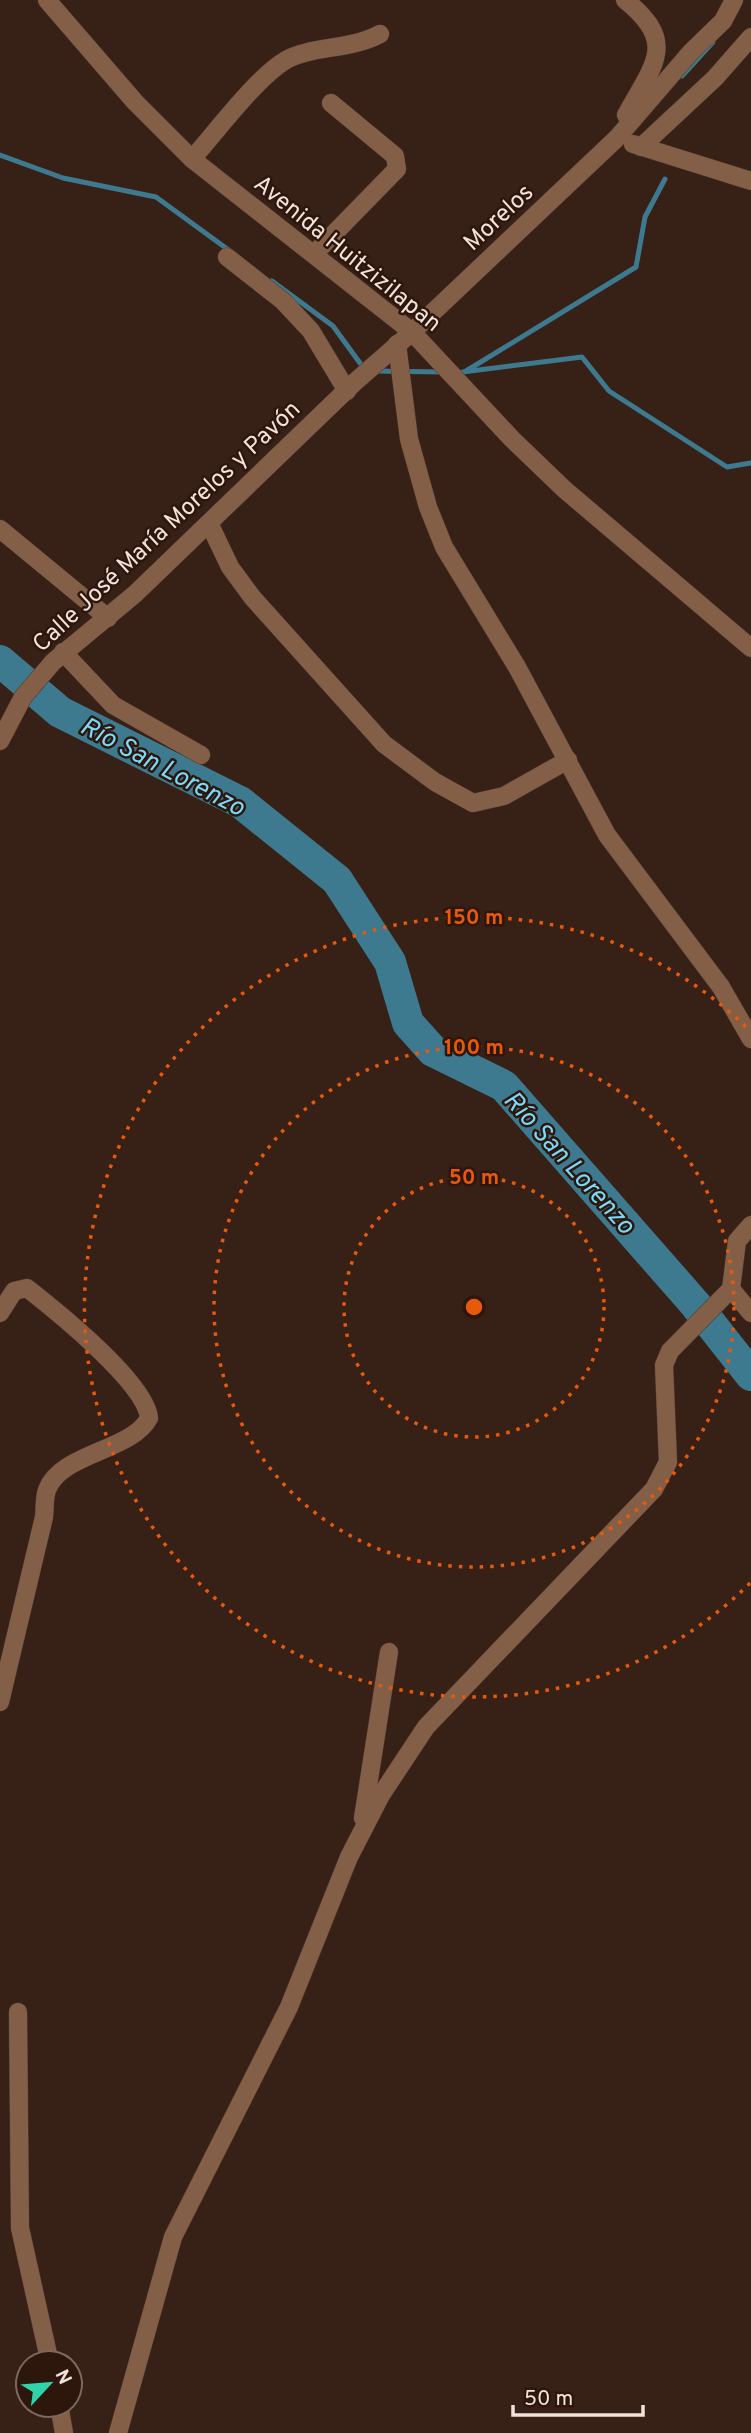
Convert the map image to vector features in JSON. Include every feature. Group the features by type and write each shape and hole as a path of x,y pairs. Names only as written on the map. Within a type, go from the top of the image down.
{"street":[{"name":"Avenida Huitzizilapan","path":"47,0 135,102 192,159 412,332 512,439 564,489 751,648"},
{"path":"617,138 653,68 657,35 646,16 625,0"},
{"path":"617,138 691,52 723,20 734,0"},
{"path":"192,159 267,76 287,59 362,44 380,34"},
{"path":"641,147 715,78 751,37"},
{"path":"314,254 397,169 395,156 331,103"},
{"path":"617,138 751,181"},
{"name":"Morelos","path":"412,332 617,138"},
{"path":"227,257 284,301 311,331 351,386"},
{"name":"Calle José María Morelos y Pavón","path":"0,741 23,697 58,657 108,618 376,363 398,353 412,332"},
{"path":"398,353 410,439 428,507 444,547 517,667 607,835 721,987 751,1039"},
{"path":"209,523 230,567 252,597 384,744 435,782 472,803 505,796 568,760"},
{"path":"0,529 108,618"},
{"path":"58,657 113,705 201,755"},
{"path":"118,2433 169,2246 289,2007 360,1835 381,1795 426,1727 654,1489 668,1462 664,1365 670,1351 724,1295 737,1241 751,1225"},
{"path":"0,1313 14,1292 27,1288 59,1312 110,1361 144,1400 149,1418 145,1425 133,1433 55,1477 47,1490 44,1517 0,1702"},
{"path":"724,1295 751,1313"},
{"path":"360,1835 388,1652"},
{"path":"18,2012 20,2228 47,2349"}],"waterway":[{"path":"682,76 713,42"},
{"path":"0,155 63,178 156,197 230,251"},
{"path":"466,371 636,267 645,217 665,179"},
{"path":"272,281 333,326 365,370"},
{"path":"455,373 582,357 609,391 727,467 751,463"},
{"path":"374,371 442,372"},
{"name":"Río San Lorenzo","path":"0,661 60,712 240,802 337,880 390,962 408,1023 433,1051 504,1086 695,1304 751,1375"}]}
